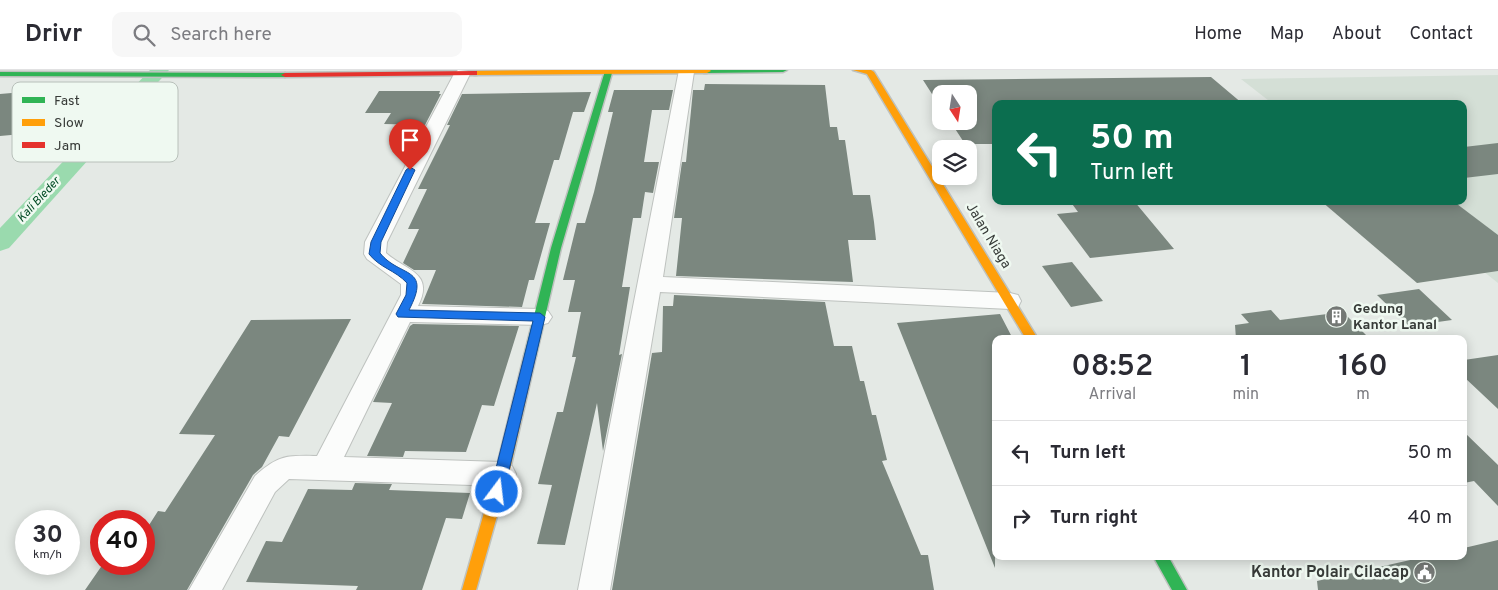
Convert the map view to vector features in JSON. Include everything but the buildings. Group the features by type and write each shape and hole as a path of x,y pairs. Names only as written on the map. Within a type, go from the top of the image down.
{"main road":[{"path":"0,74 176,76 783,70"},
{"name":"Jalan Niaga","path":"865,71 1030,335"},
{"path":"469,590 502,474 556,248 608,72"},
{"path":"1162,560 1180,590"}],"street":[{"path":"594,590 673,156 686,72"},
{"path":"325,468 412,295 412,282 404,273 382,263 375,254 376,242 410,170 462,74"},
{"path":"650,284 1010,301"},
{"path":"402,314 540,317"},
{"path":"205,590 270,479 280,470 292,467 502,474"}],"shaded area":[{"path":"1498,75 1498,283 1400,205 1467,205 1467,100 1268,100 1241,79"}],"waterway":[{"name":"Kali Bleder","path":"149,82 160,70"},
{"name":"Kali Bleder","path":"0,243 75,162"}],"traffic: fast":[{"path":"707,71 783,70"},
{"path":"530,356 556,248 608,73"},
{"path":"0,74 285,75"},
{"path":"1162,560 1180,590"}],"traffic: slow":[{"path":"857,70 870,72 1030,335"},
{"path":"474,73 707,71"},
{"path":"469,590 502,474 530,356"}],"traffic: jam":[{"path":"285,75 474,73"}],"place":[{"name":"Gedung Kantor Lanal","path":"1337,317"},
{"name":"Kantor Polair Cilacap","path":"1425,573"}],"route":[{"path":"410,170 376,242 375,254 382,263 404,273 412,282 412,295 402,314 540,317 497,492"}]}
